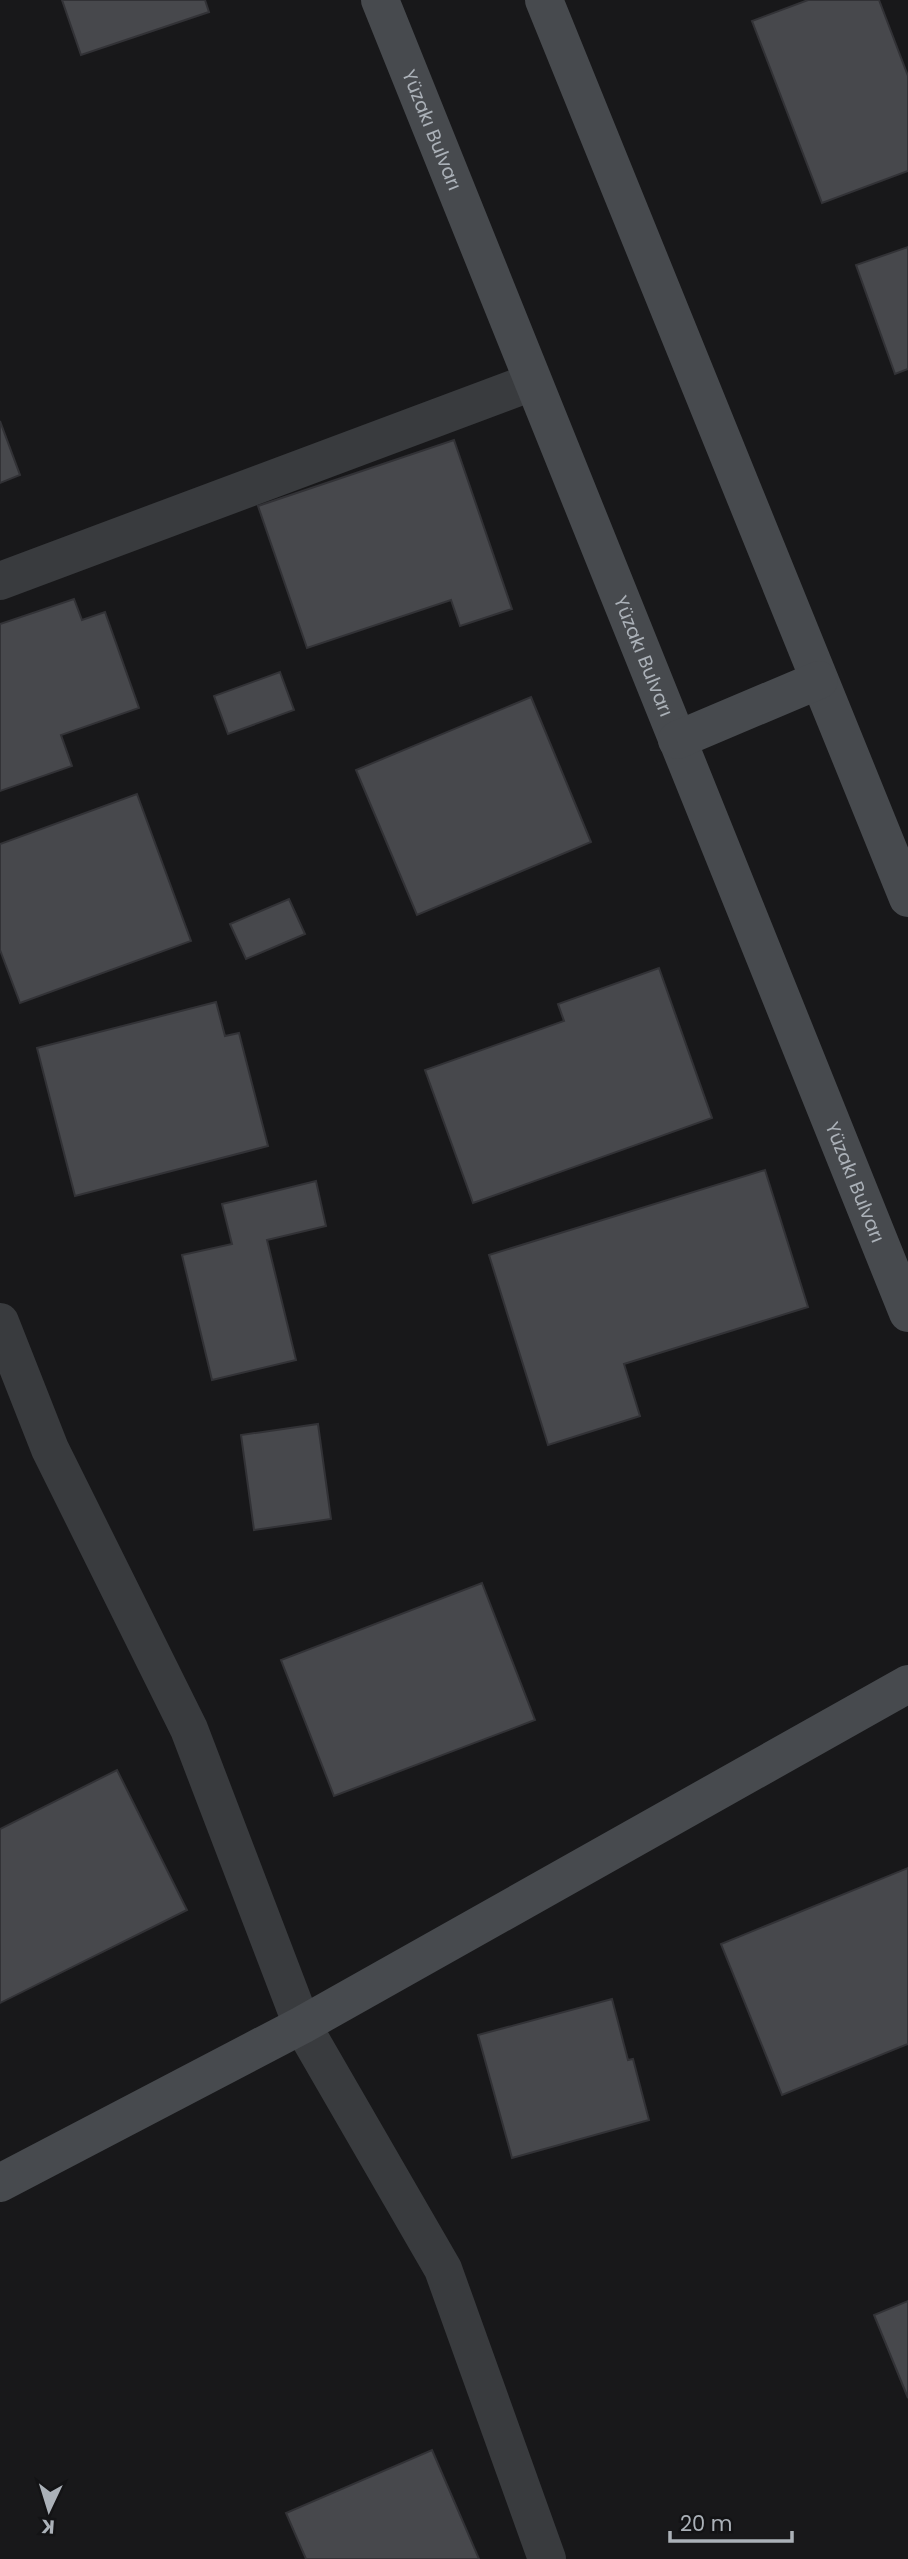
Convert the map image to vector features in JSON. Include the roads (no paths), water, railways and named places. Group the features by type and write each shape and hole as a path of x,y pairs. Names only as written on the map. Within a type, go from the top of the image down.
{"main road":[{"name":"Yüzakı Bulvarı","path":"380,0 908,1313"},
{"path":"544,0 908,898"},
{"path":"677,740 819,680"},
{"path":"0,2183 302,2025 908,1684"}],"street":[{"path":"0,581 532,383"},
{"path":"2,1336 50,1449 189,1729 302,2025 443,2269 547,2559"}]}
